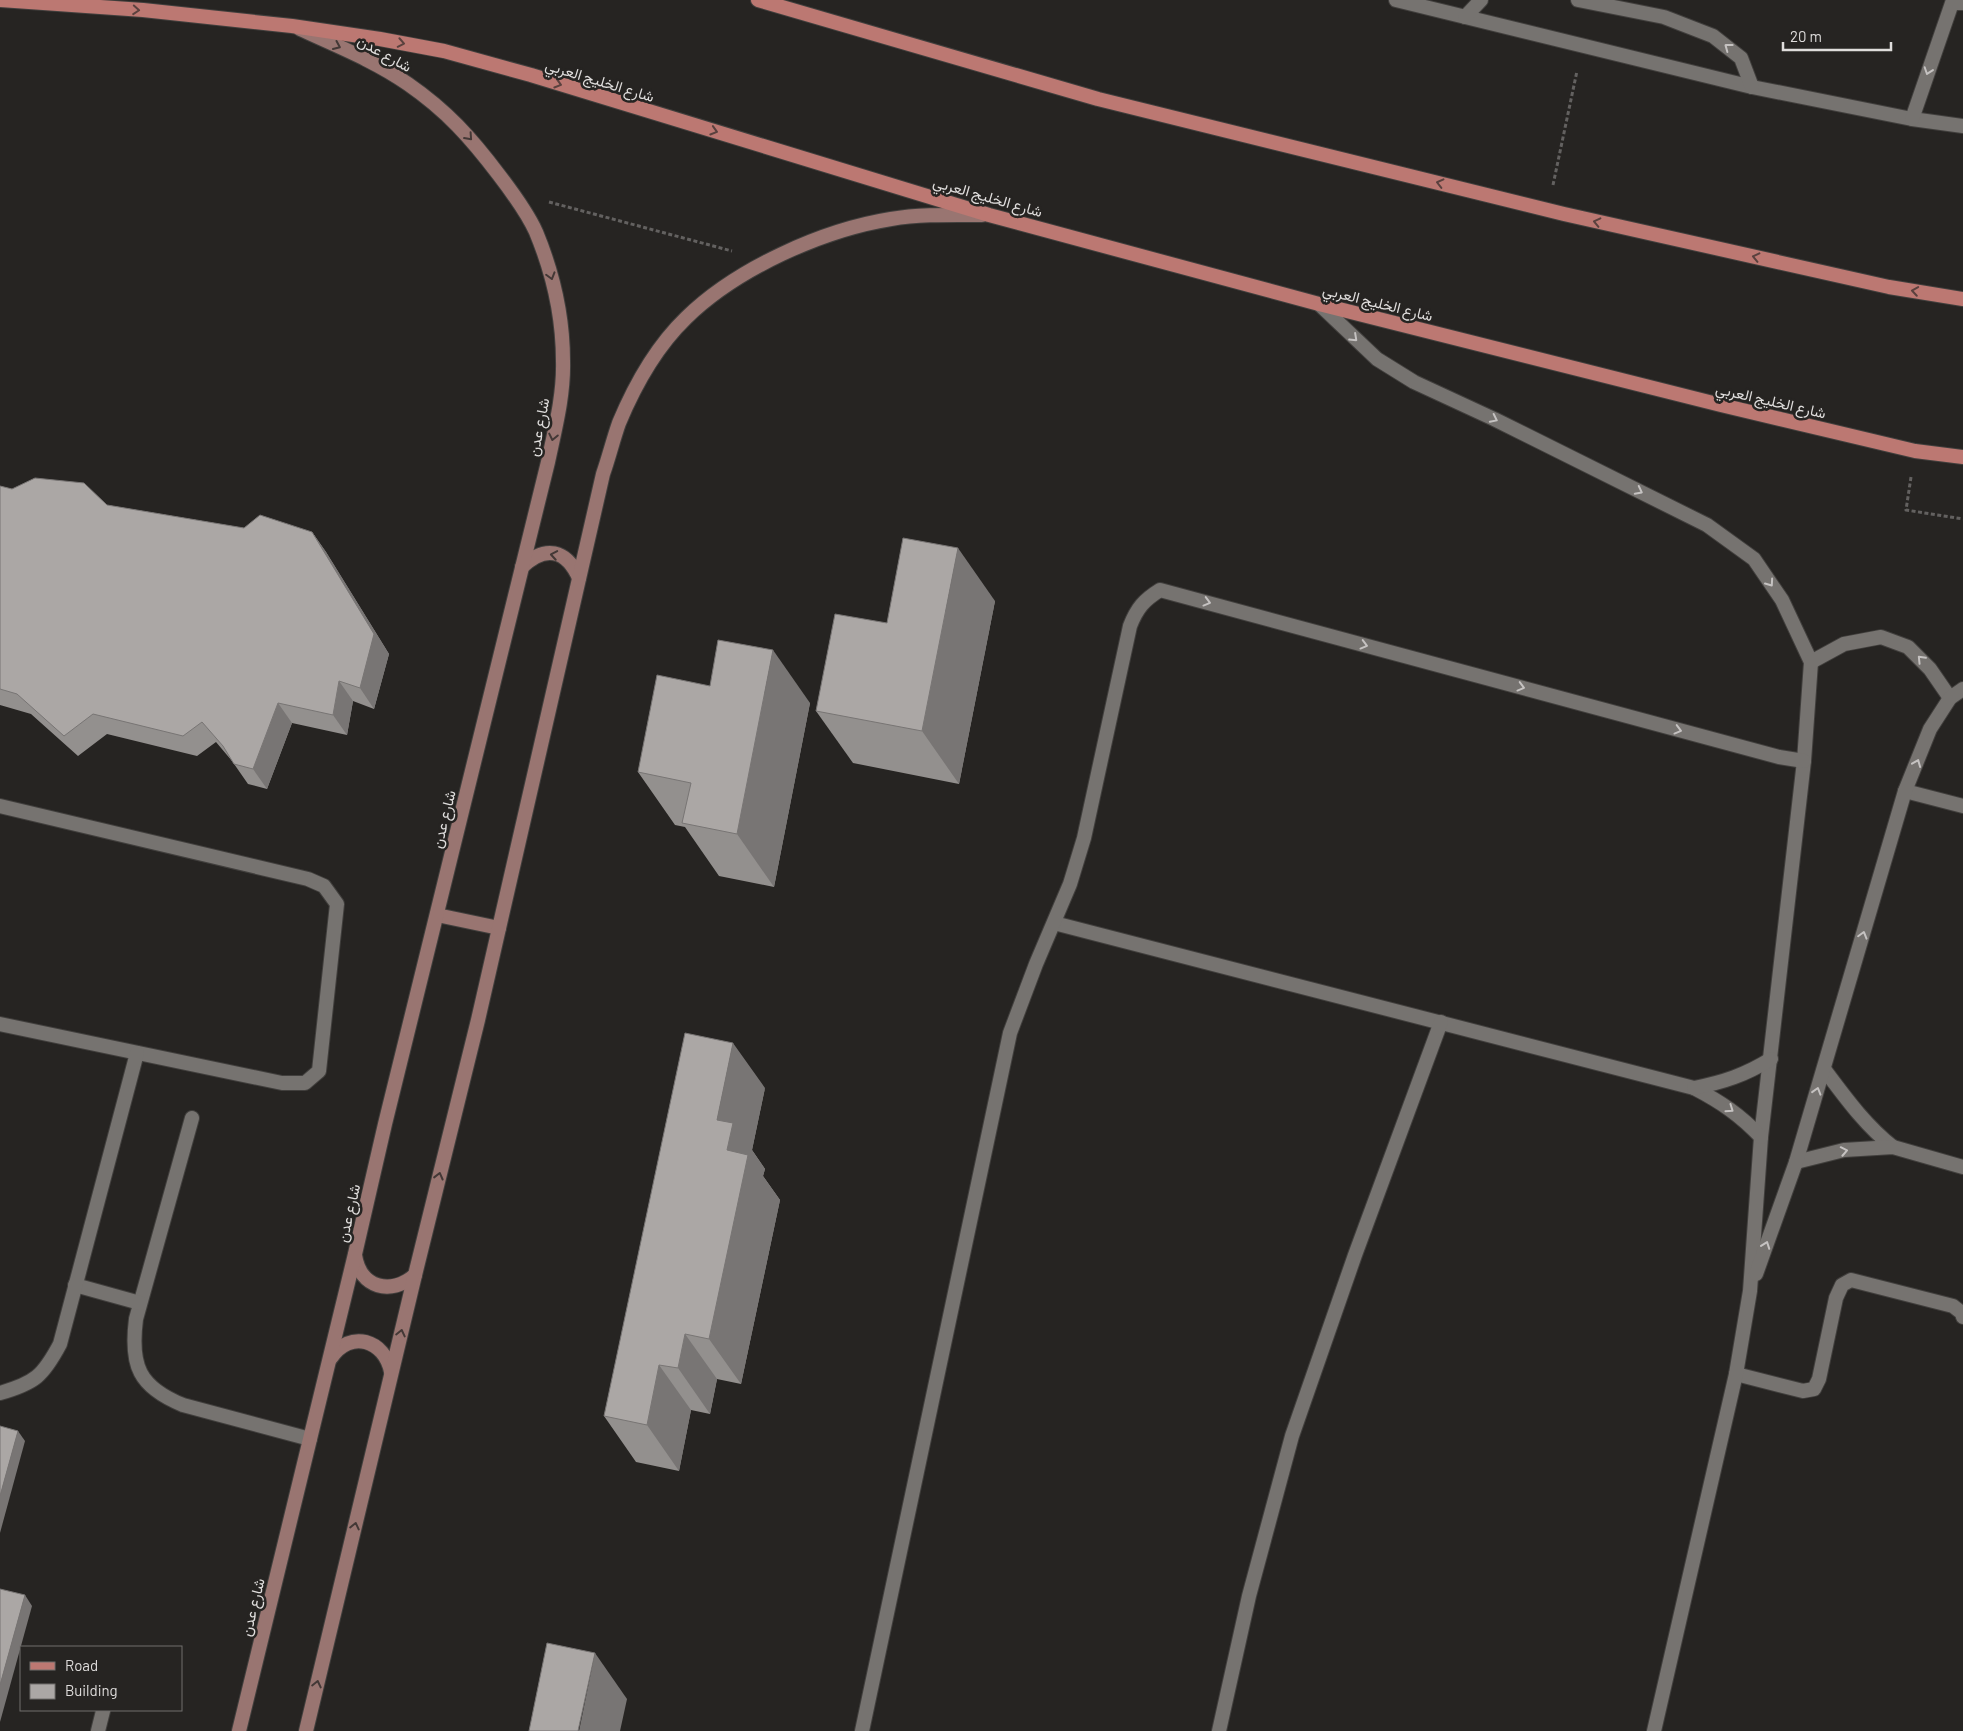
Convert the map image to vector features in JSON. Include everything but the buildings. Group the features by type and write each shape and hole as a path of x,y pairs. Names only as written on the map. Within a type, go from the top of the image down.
{"main road":[{"name":"شارع الخليج العربي","path":"0,0 143,10 292,26 380,38 444,52 531,76 989,215 1319,304 1721,405 1915,451 1963,457"},
{"path":"758,0 1098,99 1548,210 1889,287 1963,299"},
{"name":"شارع عدن","path":"238,1731 522,567 558,411 563,363 561,320 552,276 535,230 512,192 470,138 437,106 407,83 367,60 292,26"},
{"path":"306,1731 500,928 603,474 619,424 637,386 660,350 685,318 742,276 814,240 853,227 892,219 930,215 989,215"},
{"path":"522,567 533,557 547,553 562,555 573,565 579,578"},
{"path":"436,915 500,928"},
{"path":"355,1254 357,1266 363,1276 372,1283 383,1287 395,1287 406,1283 415,1275"},
{"path":"329,1360 335,1351 344,1345 364,1341 375,1345 383,1352 389,1362 391,1373"}],"street":[{"path":"1396,0 1752,87 1912,119 1963,126"},
{"path":"1465,17 1480,0"},
{"path":"1578,0 1664,17 1713,36 1741,58 1752,87"},
{"path":"1912,119 1952,3 1963,3"},
{"path":"1319,304 1377,359 1414,382 1494,419 1707,526 1754,559 1782,600 1810,662 1804,761 1761,1137 1750,1291 1736,1374 1654,1731"},
{"path":"862,1731 1010,1033 1070,884 1084,838 1130,626 1136,611 1148,597 1160,590 1769,755 1804,761"},
{"path":"1810,662 1844,644 1882,637 1908,647 1930,669 1950,698"},
{"path":"1750,1291 1796,1162 1905,791 1930,729 1950,698 1963,689"},
{"path":"1905,791 1963,806"},
{"path":"0,806 308,879 324,886 337,904 319,1071 305,1083 282,1083 0,1024"},
{"path":"1054,923 1694,1088 1720,1102 1743,1118 1761,1137"},
{"path":"1219,1731 1249,1596 1292,1436 1355,1255 1441,1022"},
{"path":"0,1393 26,1386 48,1367 60,1344 137,1053"},
{"path":"1694,1088 1722,1082 1749,1072 1771,1059"},
{"path":"1824,1069 1862,1119 1893,1146 1963,1167"},
{"path":"192,1118 140,1303 134,1332 137,1365 143,1378 151,1388 166,1398 183,1405 310,1439"},
{"path":"1796,1162 1844,1150 1893,1146"},
{"path":"1736,1374 1803,1391 1814,1389 1819,1379 1836,1298 1842,1286 1851,1280 1953,1306 1962,1313 1963,1317"},
{"path":"75,1285 140,1303"},
{"path":"98,1731 103,1711"}],"path":[{"path":"1548,210 1582,46"},
{"path":"512,192 771,261"},
{"path":"1915,451 1906,510 1963,519"}]}
